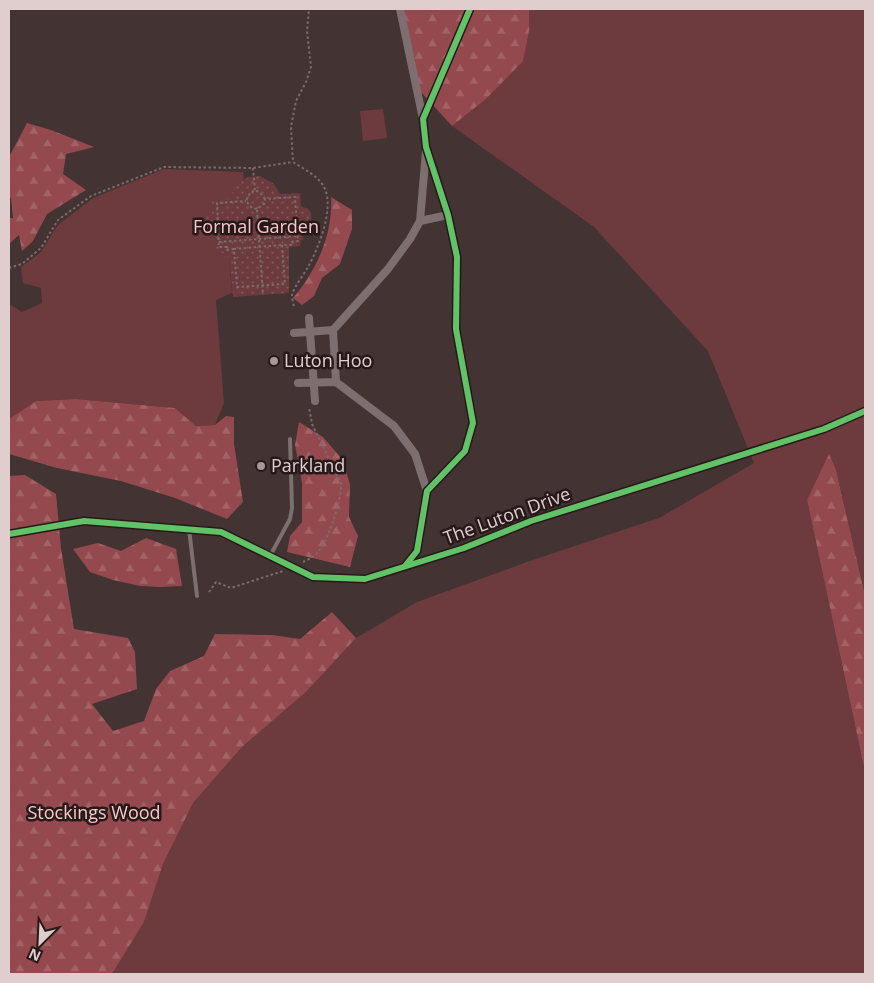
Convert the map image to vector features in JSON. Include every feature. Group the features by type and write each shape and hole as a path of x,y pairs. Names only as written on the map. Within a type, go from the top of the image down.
{"street":[{"path":"294,333 333,330 388,269 410,239 420,221 426,147 423,119 400,9"},
{"path":"423,119 470,9"},
{"path":"426,147 448,214 457,257 456,329 473,423 465,451 426,491"},
{"path":"420,221 448,214"},
{"path":"309,318 314,383 312,403"},
{"path":"333,330 336,382"},
{"path":"298,383 336,382 394,426 415,454 426,491 417,550 405,566"},
{"name":"The Luton Drive","path":"9,534 84,521 221,532 313,577 365,578 464,548 531,521 824,429 865,412"}],"lane":[{"path":"270,556 286,529 291,514 290,439"},
{"path":"189,530 197,596"}],"path":[{"path":"293,162 291,127 296,101 306,82 311,66 306,30 309,9"},
{"path":"9,268 22,264 40,248 58,220 91,196 164,167 253,168 293,162 321,182 326,190 327,202 321,242 290,299"},
{"path":"246,201 217,203 219,247 227,246 227,250 298,242 295,197 265,198 255,190 253,168"},
{"path":"246,201 250,193 255,190"},
{"path":"256,209 264,204 265,198"},
{"path":"246,201 252,208 256,209"},
{"path":"256,209 263,295"},
{"path":"219,242 298,236"},
{"path":"234,249 237,287 262,286 285,284 282,245"},
{"path":"292,295 294,306"},
{"path":"209,592 216,582 231,588 294,568 317,553 332,525 341,491 341,483 312,424 312,403"}],"green space":[{"path":"400,9 529,9 529,31 523,61 486,99 452,126 421,92"},
{"path":"529,9 865,9 865,595 836,470 807,500 865,772 865,974 112,974 144,922 163,864 193,803 242,747 306,692 356,638 417,602 527,562 659,518 754,463 708,351 594,227 452,126 486,99 529,31"},
{"path":"383,109 387,138 363,141 360,111"},
{"path":"27,123 51,130 94,147 66,154 63,174 86,190 47,214 33,241 22,251 19,235 9,244 9,218 13,218 11,198 9,197 9,157"},
{"path":"164,169 243,172 244,178 237,184 231,198 212,213 203,225 204,231 215,238 223,253 229,256 232,293 216,300 224,403 215,425 196,426 175,408 76,399 36,401 9,419 9,304 22,312 42,303 41,288 23,283 21,267 40,253 58,225 93,198"},
{"name":"Formal Garden","path":"260,176 274,184 280,194 300,193 301,206 308,209 311,213 311,222 309,226 302,230 303,240 301,240 300,246 289,247 289,293 233,297 229,257 224,257 223,253 215,253 215,238 204,231 204,222 207,216 212,213 212,200 231,198 240,181 248,177"},
{"path":"331,197 352,210 352,229 340,264 322,278 314,296 302,305 293,298 309,276 322,251 329,224"},
{"path":"76,399 175,408 196,426 215,425 226,416 234,417 234,444 243,502 227,519 175,498 121,481 57,468 9,454 9,419 36,401"},
{"path":"299,422 323,437 342,459 350,484 349,517 358,536 350,567 287,552 290,536 302,522 302,483 295,445"},
{"path":"829,454 836,470 865,595 865,772 807,500"},
{"name":"Stockings Wood","path":"25,475 56,494 61,548 74,629 128,638 135,652 137,689 92,704 113,731 144,721 156,689 170,671 204,656 215,634 272,635 300,639 332,612 356,638 306,692 242,747 193,803 163,864 144,922 112,974 9,974 9,476"},
{"path":"146,538 176,549 182,586 140,586 113,580 90,572 73,549 98,543 121,551"}],"cycle path":[{"path":"405,566 417,551 427,491 465,451 473,423 456,329 457,257 448,215 426,147 423,119 470,9"},
{"path":"9,534 84,521 221,532 313,577 365,579 464,548 531,521 824,429 865,411"}],"place":[{"name":"Luton Hoo","path":"274,361"},
{"name":"Parkland","path":"261,466"}]}
